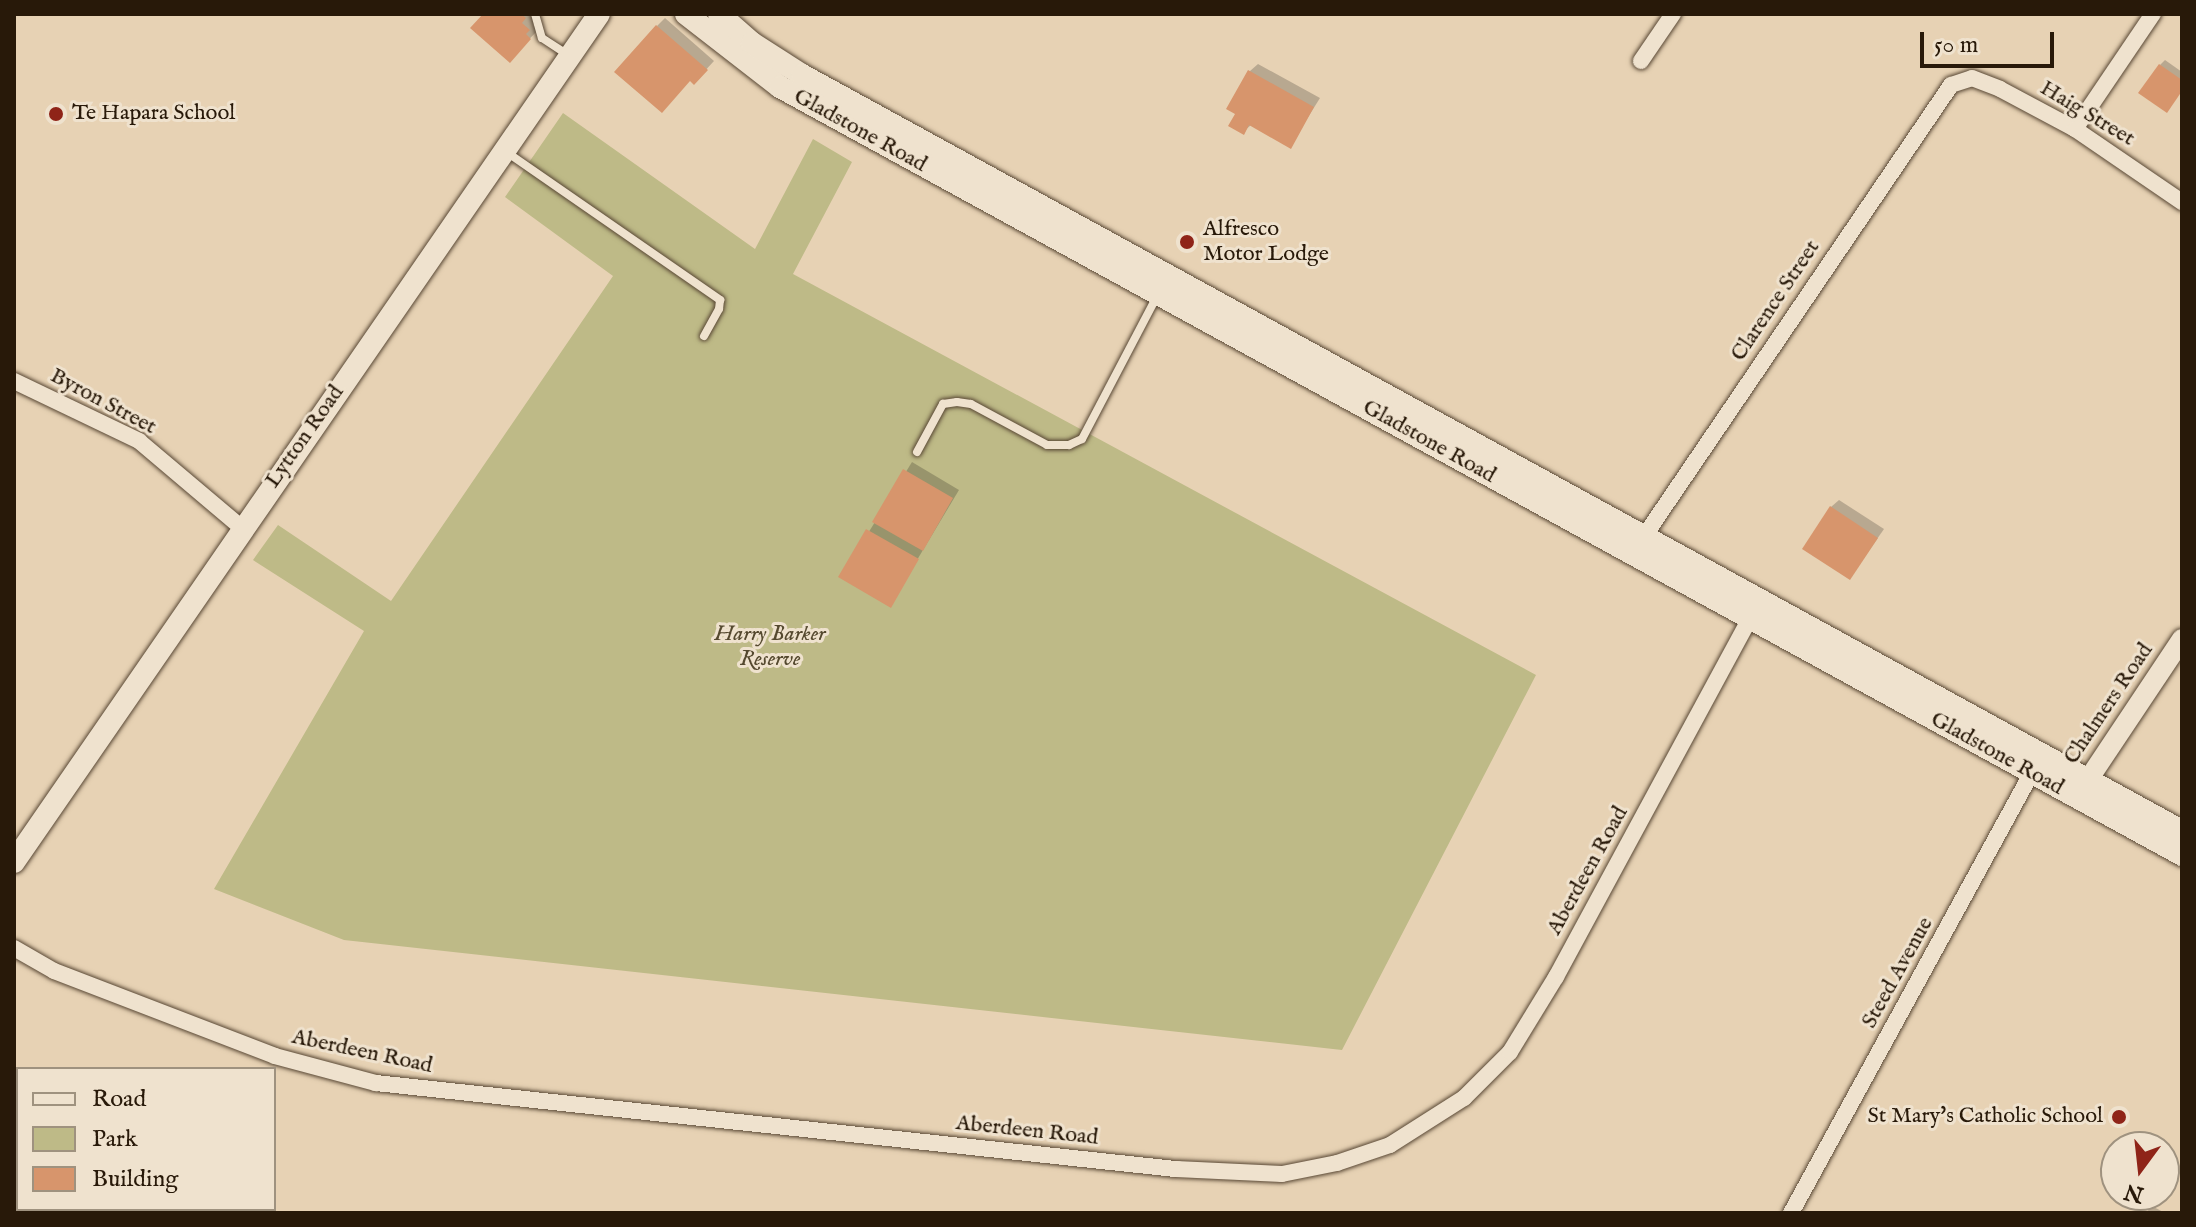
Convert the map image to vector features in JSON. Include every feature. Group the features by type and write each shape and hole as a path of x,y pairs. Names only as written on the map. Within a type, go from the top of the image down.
{"main road":[{"name":"Lytton Road","path":"14,862 599,14"},
{"name":"Gladstone Road","path":"686,14 780,87 1164,284"},
{"name":"Gladstone Road","path":"719,14 752,43 802,75 1164,284 2082,788 2182,855"},
{"name":"Gladstone Road","path":"2082,788 2182,831"}],"street":[{"path":"1641,61 1673,14"},
{"path":"2075,129 2153,14"},
{"name":"Haig Street","path":"1962,79 1972,78 2000,89 2075,129 2182,202"},
{"name":"Clarence Street","path":"1638,545 1944,93 1962,79"},
{"name":"Byron Street","path":"14,381 139,441 242,528"},
{"name":"Aberdeen Road","path":"14,948 54,971 275,1056 376,1083 1176,1169 1282,1174 1337,1163 1390,1145 1464,1098 1510,1052 1556,977 1756,609"},
{"name":"Chalmers Road","path":"2082,788 2182,639"},
{"name":"Steed Avenue","path":"1791,1213 2037,763"}],"lane":[{"path":"535,14 542,38 569,56"},
{"path":"504,151 720,300 719,309 704,336"},
{"path":"917,452 943,404 957,402 971,404 1047,445 1069,445 1082,439 1164,284"}],"green space":[{"name":"Harry Barker Reserve","path":"563,113 755,249 813,139 852,162 793,274 1536,675 1342,1050 344,940 214,889 364,631 253,560 278,525 391,601 613,276 505,197"}],"building":[{"path":"483,14 521,14 526,18 522,23 530,30 526,34 531,39 510,63 470,28"},
{"path":"656,25 708,70 694,85 690,81 662,113 614,72"},
{"path":"2159,64 2182,80 2182,91 2167,113 2138,93"},
{"path":"1248,70 1314,107 1291,149 1249,125 1244,135 1228,126 1235,114 1226,109"},
{"path":"903,469 953,498 923,551 872,522"},
{"path":"1830,506 1878,538 1850,580 1802,549"},
{"path":"866,529 919,559 891,608 838,577"}],"place":[{"name":"Te Hapara School","path":"56,114"},
{"name":"Alfresco Motor Lodge","path":"1187,242"},
{"name":"St Mary's Catholic School","path":"2119,1117"}]}
